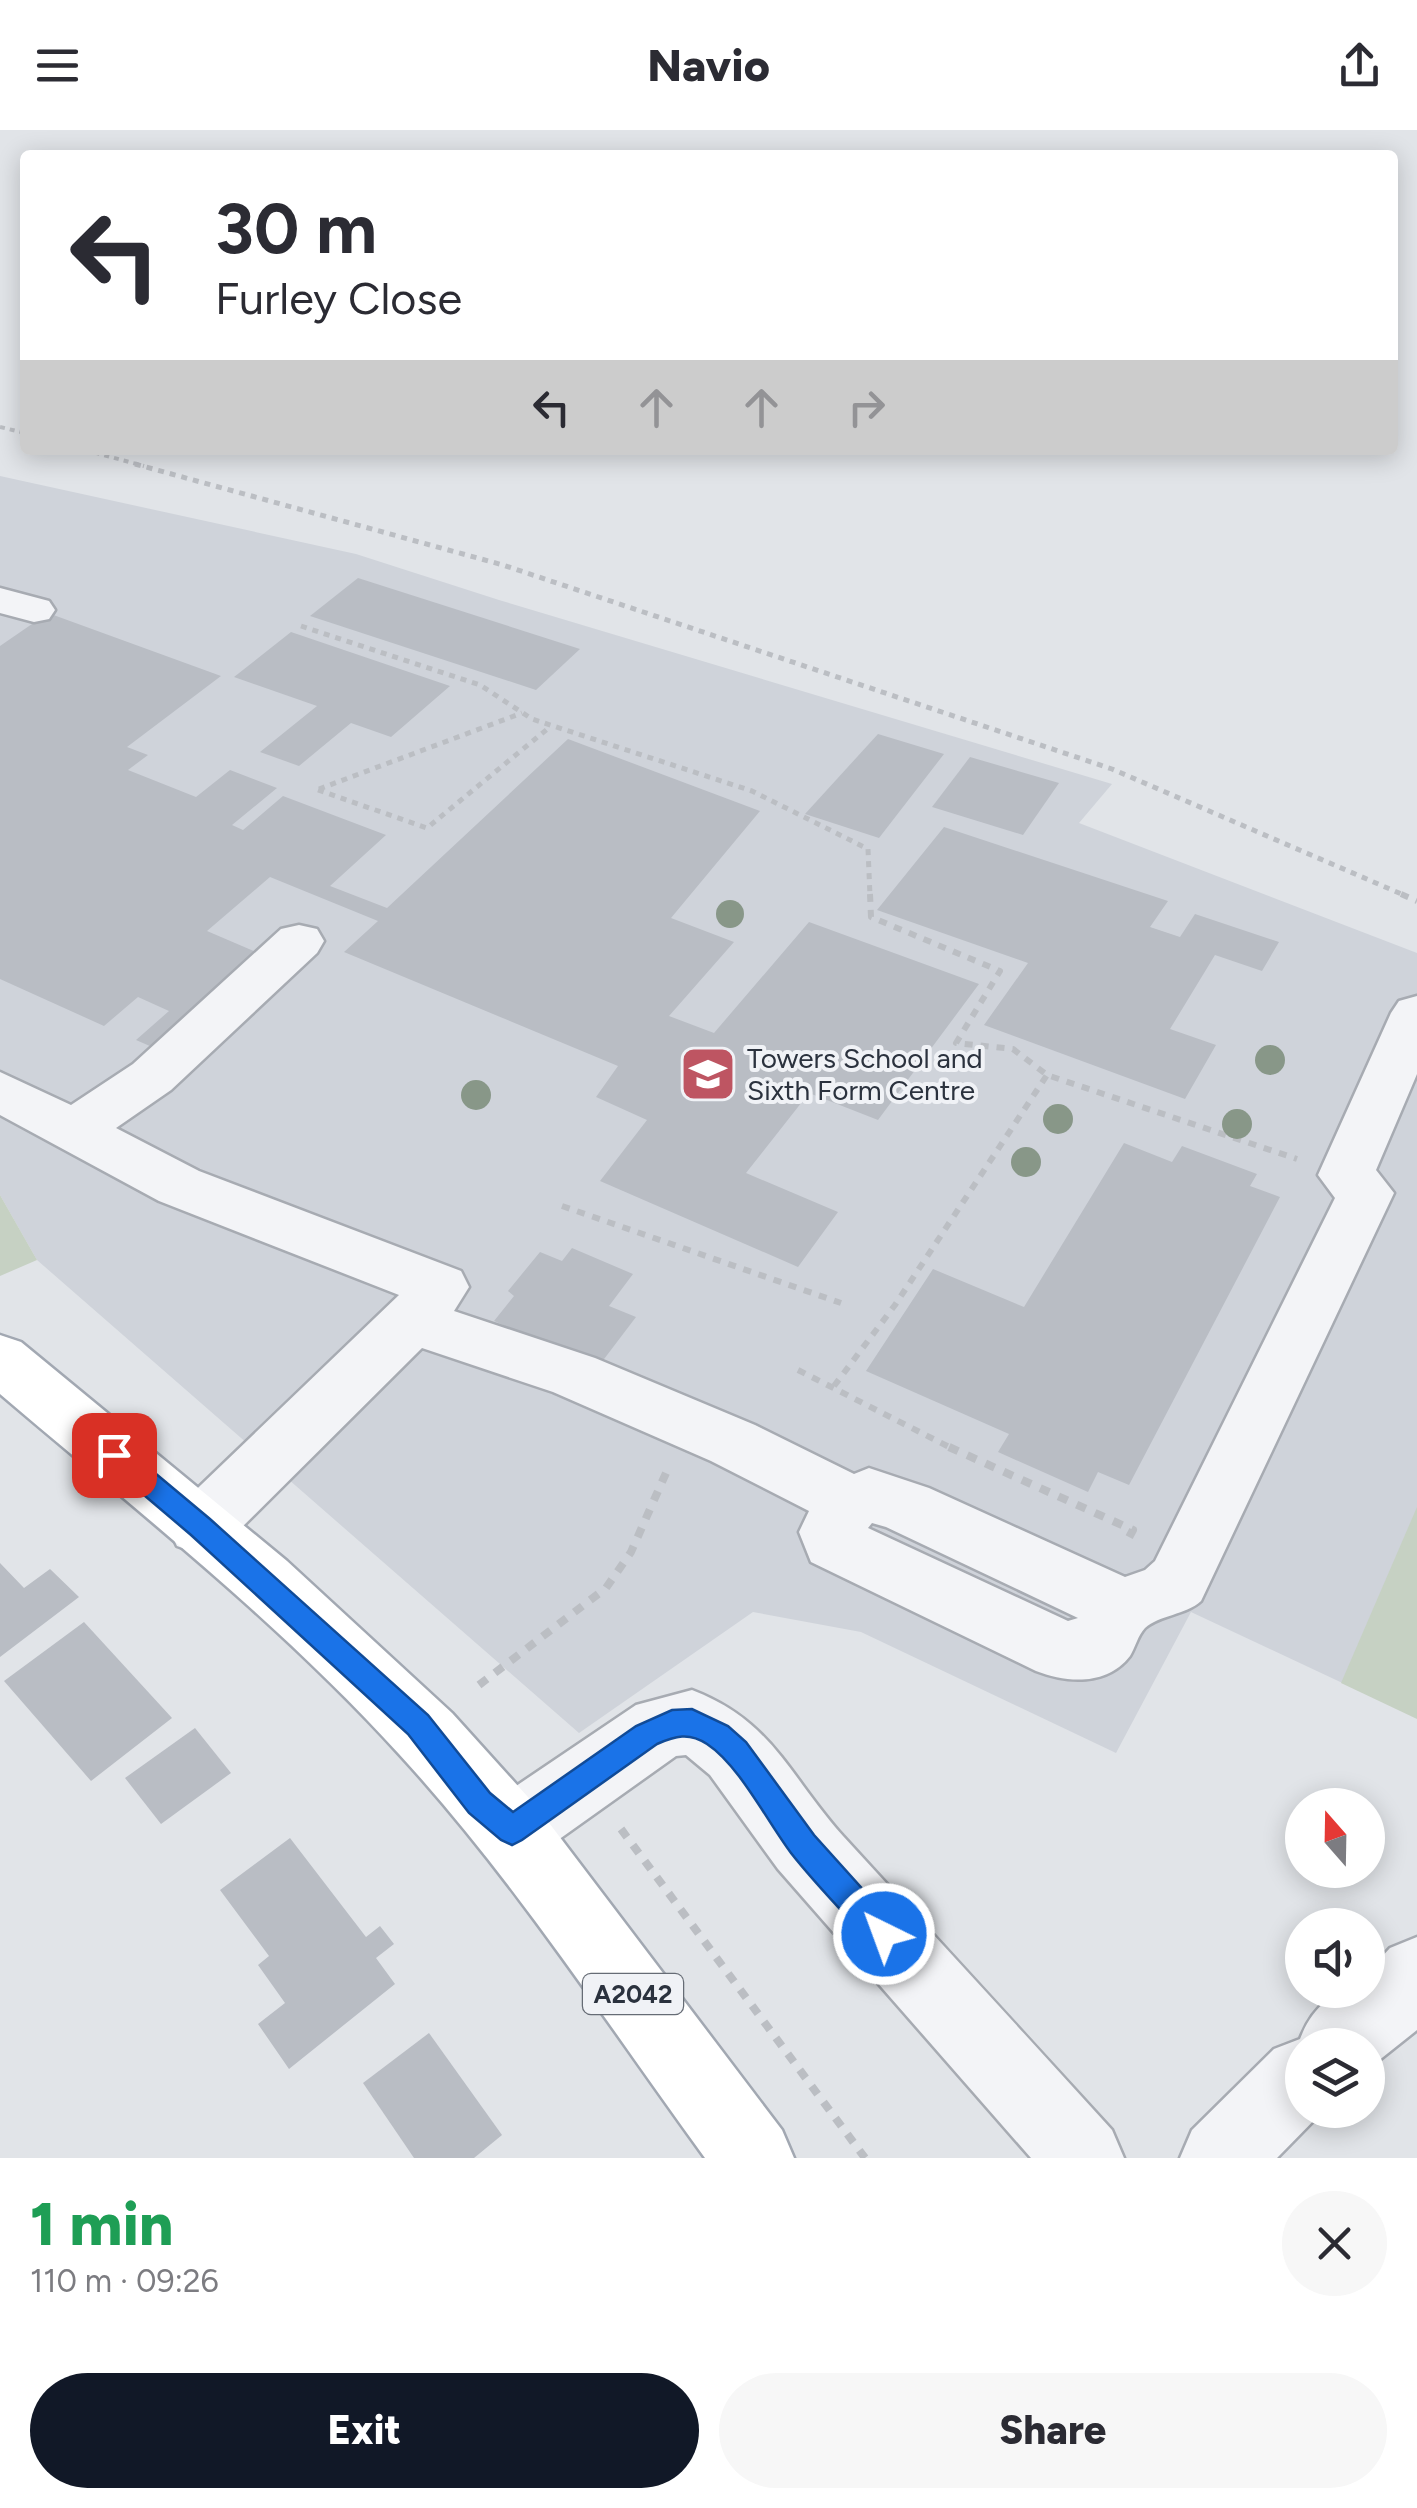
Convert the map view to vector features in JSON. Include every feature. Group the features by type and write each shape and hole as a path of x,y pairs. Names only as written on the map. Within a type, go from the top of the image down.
{"main road":[{"name":"A2042","path":"0,1359 200,1527 418,1725 480,1803 512,1830 754,2158"}],"street":[{"path":"72,1132 152,1077 298,942"},
{"path":"412,1321 574,1375 686,1426 733,1442 850,1502 869,1495 906,1507 1110,1602 1168,1590 1178,1581 1366,1193 1346,1175 1417,1012"},
{"path":"0,1091 179,1186 440,1287 412,1321 200,1527"},
{"path":"512,1830 661,1727 692,1722 718,1735 804,1845 1084,2158"},
{"path":"1361,2028 1410,1995"},
{"path":"1234,2145 1285,2095"}],"path":[{"path":"103,455 503,565 1112,769 1417,900"},
{"path":"301,626 480,685 552,726 752,792 868,850 871,918 1000,971 956,1043 1013,1049 1047,1075 1346,1175"},
{"path":"524,713 318,790 427,828 552,726"},
{"path":"834,1386 895,1305 1047,1075"},
{"path":"562,1206 840,1303"},
{"path":"798,1370 966,1455 1133,1530 1110,1602"},
{"path":"479,1686 606,1588 618,1574 686,1426"},
{"path":"585,1780 866,2158"}],"shaded area":[{"name":"Towers School and Sixth Form Centre","path":"0,476 356,554 1112,784 1079,823 1417,953 1417,1718 1191,1612 1116,1753 861,1632 753,1612 579,1733 37,1260 0,1195"}],"green space":[{"path":"0,1195 37,1260 0,1276"},
{"path":"1417,1507 1417,1719 1341,1683"}],"building":[{"path":"358,578 580,649 536,690 310,616"},
{"path":"48,613 221,676 127,747 148,755 128,770 196,797 230,770 277,788 232,825 243,830 283,796 386,835 330,886 387,908 568,739 760,811 671,918 734,942 669,1016 714,1033 809,922 979,984 878,1120 809,1093 746,1173 838,1212 798,1267 600,1181 647,1120 596,1097 618,1066 344,952 378,921 270,877 207,931 265,956 159,1050 136,1040 169,1011 138,997 104,1026 0,979 0,646"},
{"path":"291,632 450,686 391,737 351,723 299,766 260,752 317,706 234,677"},
{"path":"878,734 944,754 879,838 805,814"},
{"path":"970,757 1059,783 1023,835 932,807"},
{"path":"944,827 1168,901 1150,927 1180,937 1195,914 1279,942 1262,971 1215,955 1170,1029 1216,1045 1185,1099 984,1025 1028,963 877,910"},
{"path":"1124,1143 1172,1162 1182,1146 1257,1174 1250,1186 1280,1197 1129,1485 1098,1472 1088,1492 998,1452 1009,1434 866,1371 933,1269 1024,1307"},
{"path":"572,1248 633,1274 609,1306 636,1317 598,1367 494,1321 514,1296 508,1291 540,1252 562,1261"},
{"path":"0,1563 24,1588 50,1569 79,1597 0,1657"},
{"path":"84,1622 172,1718 91,1781 4,1681"},
{"path":"195,1728 231,1773 161,1824 125,1778"},
{"path":"290,1838 366,1937 380,1926 394,1944 376,1958 395,1984 289,2069 258,2024 285,2003 258,1965 269,1956 220,1890"},
{"path":"429,2033 502,2135 474,2158 414,2158 363,2083"}],"place":[{"name":"Towers School and Sixth Form Centre","path":"708,1074"}],"route":[{"path":"114,1455 200,1527 418,1725 480,1803 512,1830 646,1735 672,1723 692,1722 718,1735 735,1752 804,1845 884,1934"}]}
